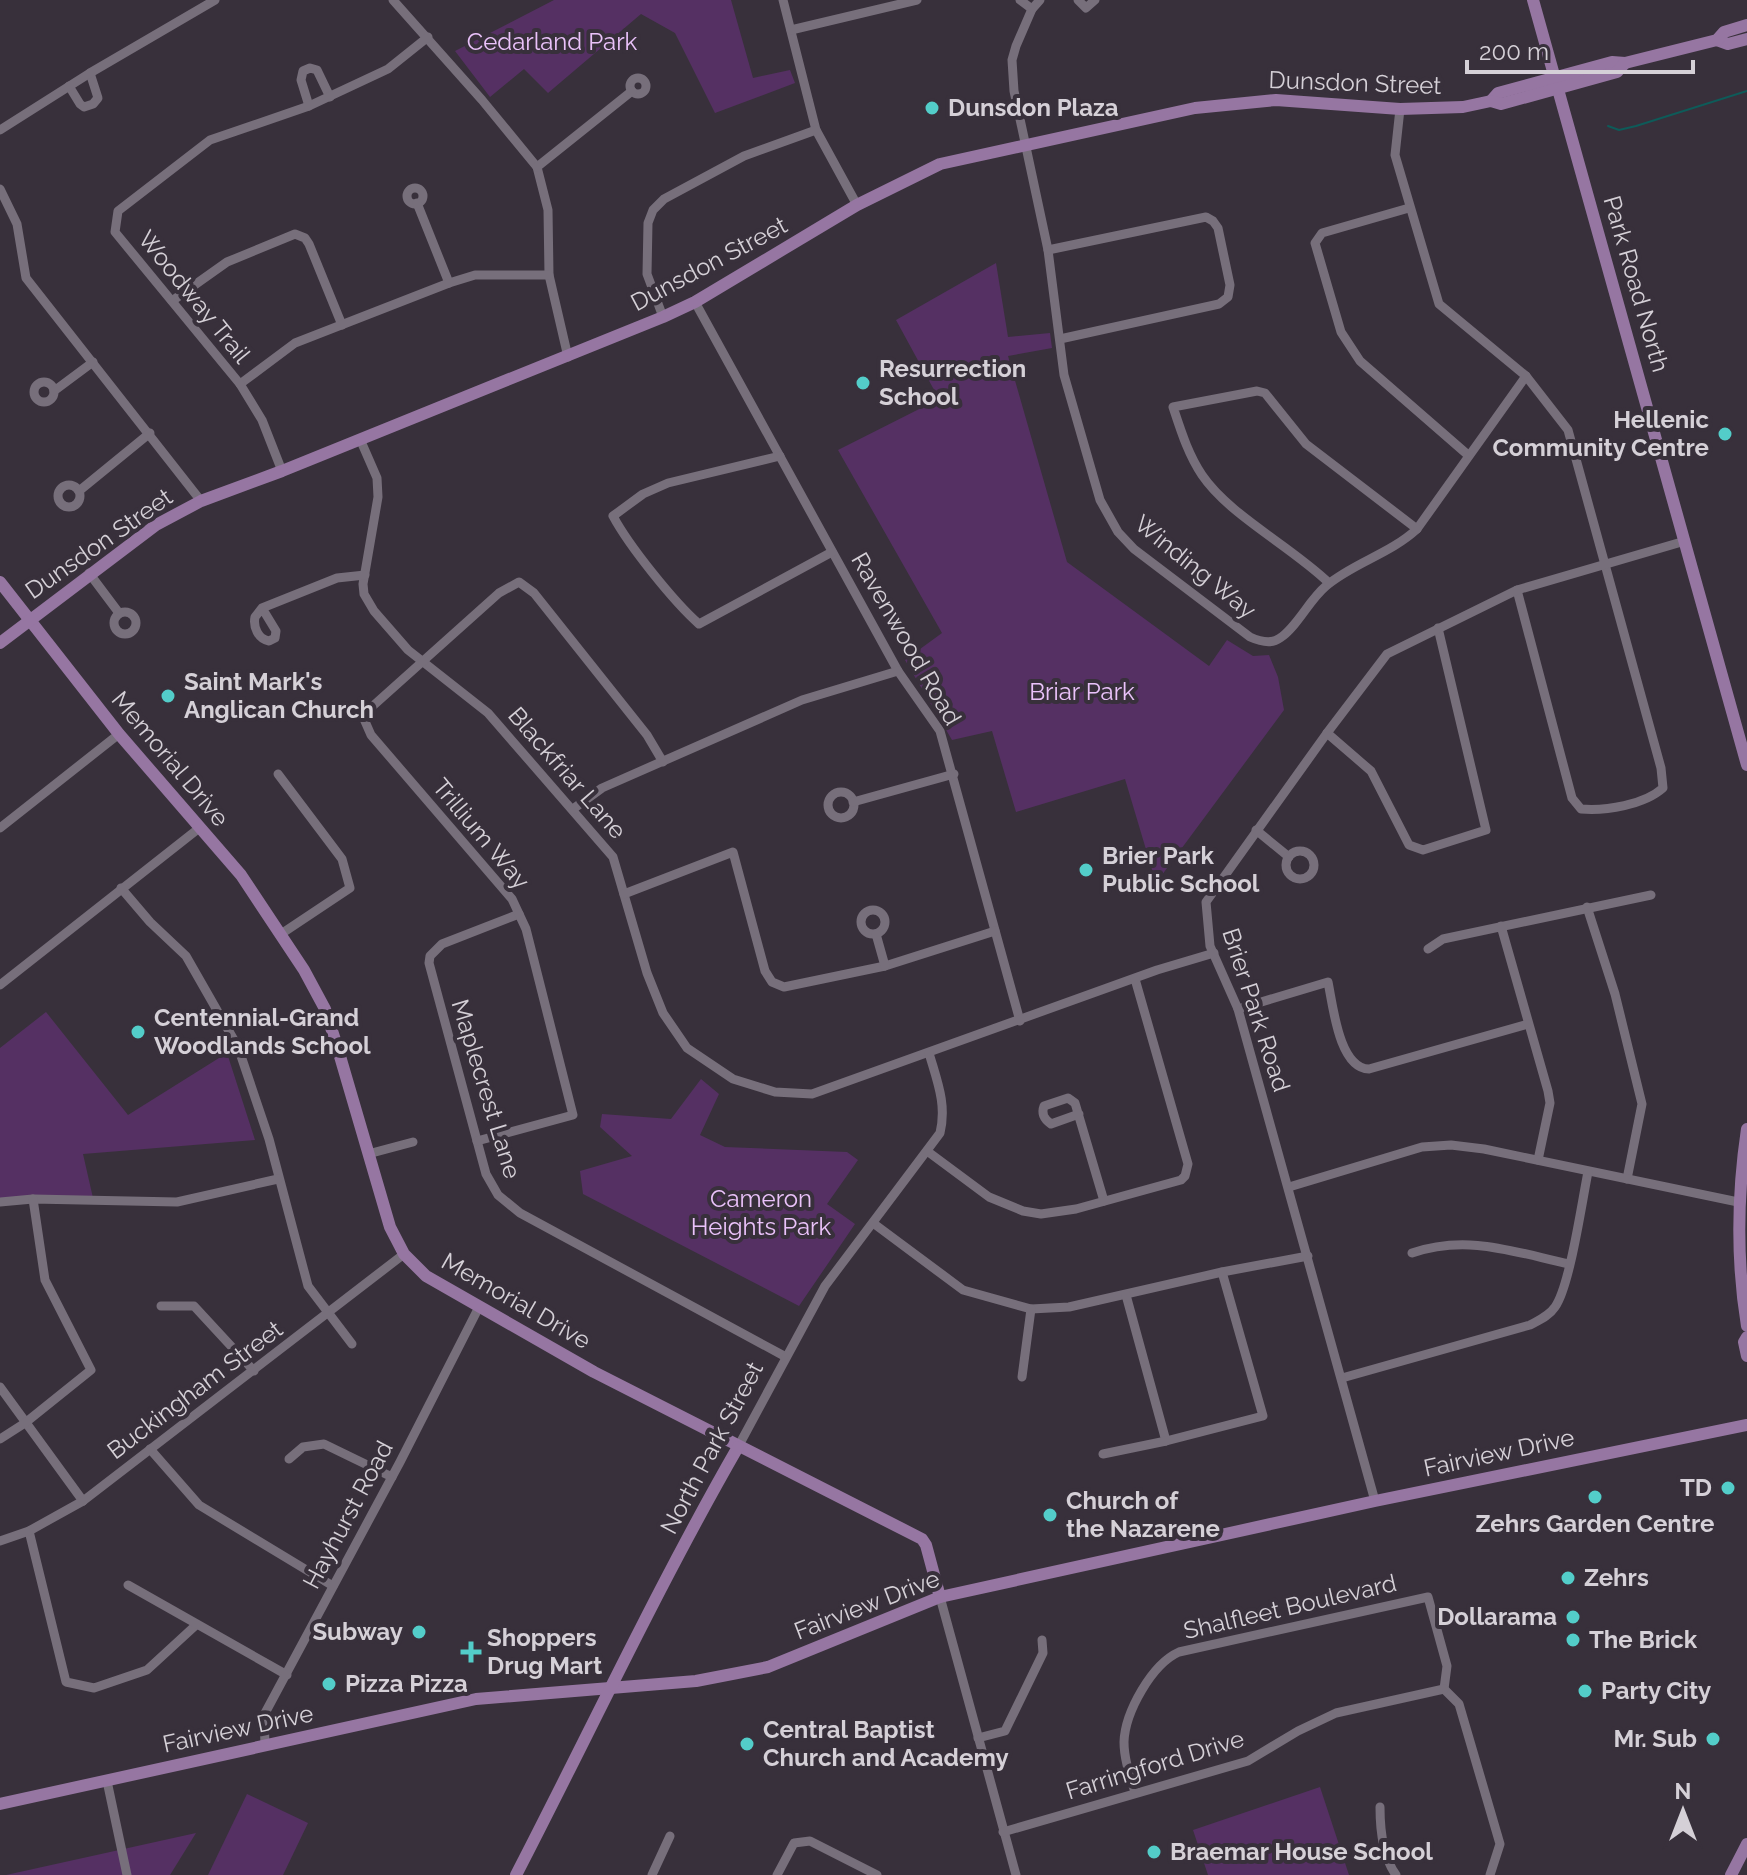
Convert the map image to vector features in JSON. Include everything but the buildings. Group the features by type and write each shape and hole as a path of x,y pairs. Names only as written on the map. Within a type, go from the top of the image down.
{"main road":[{"name":"Park Road North","path":"1533,0 1747,765"},
{"name":"Dunsdon Street","path":"1717,40 1724,32 1747,25"},
{"name":"Dunsdon Street","path":"0,643 156,525 201,501 663,317 695,302 857,205 940,164 1209,106 1276,100 1400,109 1463,107 1491,101 1498,93 1557,85 1612,62 1625,63 1717,40 1728,44 1747,39"},
{"name":"Memorial Drive","path":"0,582 119,734 198,829 241,875 281,934 325,1009 390,1227 404,1254 426,1276 594,1372 922,1539 940,1597"},
{"path":"1747,1129 1738,1202 1739,1268 1747,1326"},
{"path":"1747,1337 1744,1342 1747,1356"},
{"name":"Fairview Drive","path":"0,1804 476,1699 696,1681 768,1667 940,1597 1375,1501 1747,1425"},
{"name":"North Park Street","path":"516,1875 583,1746 609,1687 738,1447"},
{"path":"1747,1830 1747,1837"},
{"path":"1731,1875 1747,1844"}],"street":[{"path":"0,130 215,0"},
{"path":"393,0 537,167 548,210 549,275 568,357"},
{"path":"783,0 816,130 857,205"},
{"path":"791,30 917,0"},
{"path":"1020,0 1032,9"},
{"name":"Winding Way","path":"1040,0 1020,32 1012,60 1014,91 1048,250 1064,375 1100,500 1118,532 1134,549 1239,630 1262,641 1280,638 1329,583 1402,543 1417,529 1526,376"},
{"path":"1078,0 1086,8 1095,0"},
{"name":"Woodway Trail","path":"282,471 262,420 240,384 115,232 118,211 210,140 330,97 388,69 428,37"},
{"path":"309,106 301,75 310,68 317,70 330,97"},
{"path":"69,86 84,107 93,104 98,98 90,73"},
{"path":"537,167 632,91"},
{"path":"1400,109 1395,155 1439,304 1526,376 1568,430 1661,768 1663,788 1654,796 1598,810 1581,809 1572,798 1517,590"},
{"path":"663,317 647,274 648,223 653,210 664,199 744,156 816,130"},
{"path":"0,189 17,224 26,278 201,501"},
{"path":"417,203 449,283"},
{"path":"1409,208 1322,233 1315,243 1341,332 1360,361 1468,455"},
{"path":"1048,250 1206,217 1218,228 1230,285 1228,297 1219,304 1060,339"},
{"path":"172,301 227,262 295,234 305,238 309,244 342,325"},
{"path":"240,384 295,343 449,283 475,275 549,275"},
{"name":"Ravenwood Road","path":"695,302 898,671 940,731 1020,1021"},
{"path":"54,391 93,362"},
{"path":"1329,583 1313,567 1218,495 1189,453 1173,407 1257,391 1265,393 1306,444 1417,529"},
{"path":"79,491 150,433"},
{"name":"Blackfriar Lane","path":"360,439 377,478 378,497 364,594 374,611 408,650 488,713 613,857 647,973 663,1013 687,1048 733,1079 775,1092 812,1094 1214,953"},
{"path":"780,456 668,483 643,494 613,516 622,533 685,612 699,624 832,552"},
{"name":"Brier Park Road","path":"1375,1501 1238,1009 1210,946 1206,902 1387,654 1517,590 1685,541"},
{"path":"89,573 119,613"},
{"path":"262,608 337,578 365,575"},
{"path":"425,661 499,593 519,582 534,593 647,735 663,762"},
{"path":"1327,733 1371,771 1409,845 1423,850 1486,830 1438,628"},
{"name":"Trillium Way","path":"425,661 369,707 364,719 367,727 512,899 526,929 573,1115 477,1141"},
{"path":"573,809 602,788 802,700 898,671"},
{"path":"0,828 119,734"},
{"path":"278,774 342,859 350,888 281,934"},
{"path":"853,802 954,774"},
{"path":"0,985 198,829"},
{"path":"1256,830 1289,857"},
{"path":"624,894 733,852 765,971 778,986 792,987 885,966 995,931"},
{"path":"121,888 150,922 186,956 238,1047 269,1139 308,1286 352,1344"},
{"path":"1428,949 1443,939 1651,895"},
{"path":"1587,907 1615,994 1642,1104 1627,1179"},
{"name":"Maplecrest Lane","path":"519,914 442,944 430,956 430,971 493,1188 512,1208 786,1357"},
{"path":"1501,926 1550,1103 1538,1160"},
{"path":"876,934 885,966"},
{"path":"927,1151 989,1197 1023,1211 1057,1213 1181,1180 1188,1164 1135,979"},
{"path":"1238,1009 1328,982 1343,1047 1354,1065 1361,1069 1528,1024"},
{"name":"North Park Street","path":"738,1447 825,1286 940,1133 944,1117 943,1100 929,1053"},
{"path":"1079,1114 1104,1201"},
{"path":"368,1154 413,1142"},
{"path":"1289,1187 1437,1145 1484,1149 1738,1202"},
{"path":"1342,1378 1530,1325 1548,1315 1558,1304 1588,1172"},
{"path":"0,1202 33,1199 177,1202 278,1179"},
{"path":"0,1439 91,1370 45,1280 33,1199"},
{"path":"873,1223 963,1290 1031,1309 1069,1307 1308,1256"},
{"path":"1412,1253 1462,1243 1569,1264"},
{"name":"Buckingham Street","path":"0,1541 29,1531 83,1501 404,1254"},
{"path":"1103,1454 1263,1416 1222,1272"},
{"path":"1126,1295 1166,1441"},
{"path":"161,1306 194,1306 254,1371"},
{"name":"Hayhurst Road","path":"265,1745 264,1715 479,1307"},
{"path":"1022,1377 1031,1309"},
{"path":"0,1387 83,1501"},
{"path":"289,1459 303,1447 324,1444 392,1477"},
{"path":"150,1449 199,1505 333,1586"},
{"path":"29,1531 66,1682 94,1688 147,1670 196,1625"},
{"path":"128,1585 287,1675"},
{"path":"940,1597 1016,1875"},
{"name":"Shalfleet Boulevard","path":"1135,1792 1125,1753 1126,1726 1159,1664 1179,1652 1428,1597 1447,1666 1444,1689"},
{"path":"978,1738 1005,1731 1043,1653 1042,1640"},
{"path":"1444,1689 1459,1704 1500,1844 1490,1875"},
{"name":"Farringford Drive","path":"1003,1832 1248,1761 1336,1713 1444,1689"},
{"path":"107,1781 127,1875"},
{"path":"1380,1807 1380,1823 1389,1866 1396,1875"},
{"path":"652,1875 670,1836"},
{"path":"777,1875 794,1843 810,1841 877,1875"}],"green space":[{"name":"Cedarland Park","path":"554,0 731,0 753,78 790,70 795,83 715,113 675,33 641,14 548,93 524,69 490,97 455,51"},
{"name":"Briar Park","path":"996,263 1008,337 1050,333 1052,348 1008,356 1067,562 1209,666 1227,640 1253,656 1269,655 1278,677 1284,710 1156,883 1125,779 1016,812 992,731 952,740 905,660 942,633 838,450 939,399 896,320"},
{"path":"46,1012 128,1115 227,1053 255,1140 83,1154 93,1198 0,1201 0,1048"},
{"name":"Cameron Heights Park","path":"701,1079 719,1094 700,1135 725,1147 847,1152 858,1160 827,1204 855,1224 799,1306 583,1194 580,1171 632,1156 600,1127 602,1114 671,1119"},
{"path":"1320,1787 1349,1875 1208,1875 1193,1830"},
{"path":"247,1794 308,1823 283,1875 208,1875"},
{"path":"196,1833 170,1875 6,1875"}],"waterway":[{"path":"1608,126 1619,130 1636,126 1747,91"}],"place":[{"name":"Dunsdon Plaza","path":"932,108"},
{"name":"Resurrection School","path":"863,383"},
{"name":"Hellenic Community Centre","path":"1725,434"},
{"name":"Saint Mark's Anglican Church","path":"168,696"},
{"name":"Brier Park Public School","path":"1086,870"},
{"name":"Centennial-Grand Woodlands School","path":"138,1032"},
{"name":"TD","path":"1728,1488"},
{"name":"Zehrs Garden Centre","path":"1595,1497"},
{"name":"Church of the Nazarene","path":"1050,1515"},
{"name":"Zehrs","path":"1568,1578"},
{"name":"Dollarama","path":"1573,1617"},
{"name":"Subway","path":"419,1632"},
{"name":"The Brick","path":"1573,1640"},
{"name":"Shoppers Drug Mart","path":"471,1652"},
{"name":"Pizza Pizza","path":"329,1684"},
{"name":"Party City","path":"1585,1691"},
{"name":"Mr. Sub","path":"1713,1739"},
{"name":"Central Baptist Church and Academy","path":"747,1744"},
{"name":"Braemar House School","path":"1154,1852"}]}
